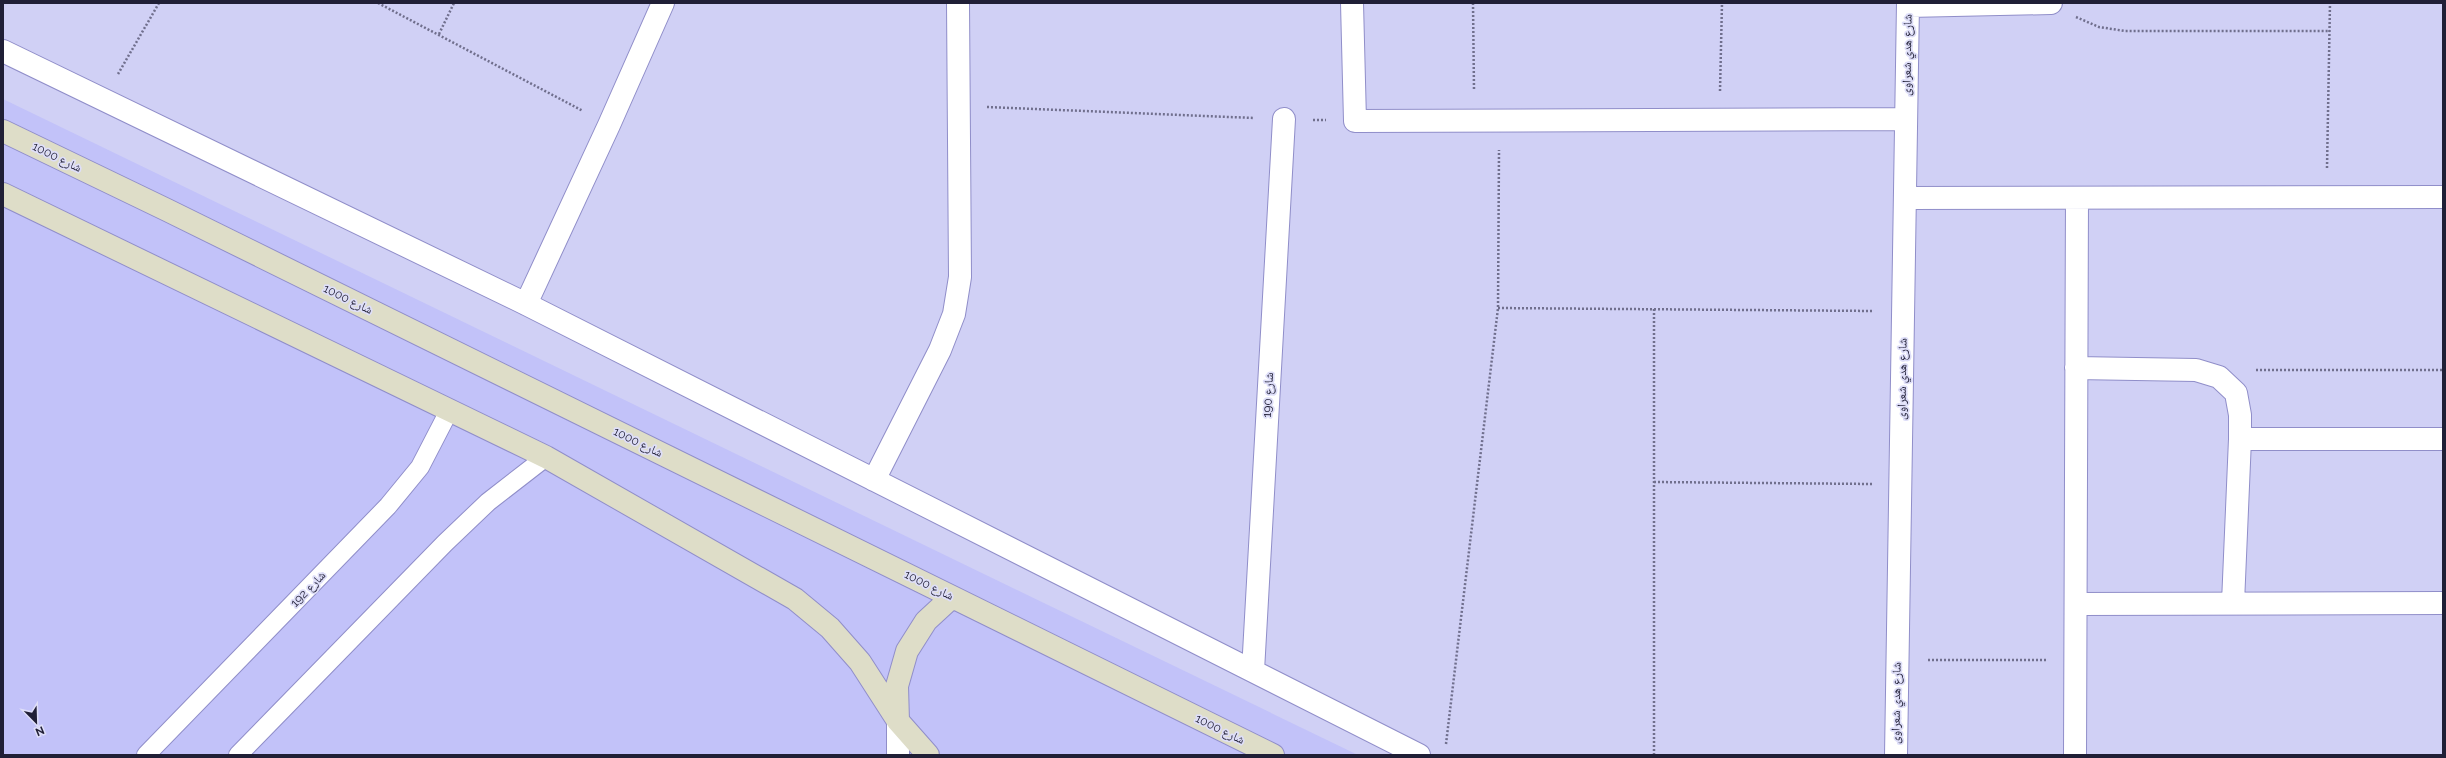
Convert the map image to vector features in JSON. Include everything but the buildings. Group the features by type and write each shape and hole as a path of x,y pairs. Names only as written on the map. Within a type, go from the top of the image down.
{"street":[{"path":"526,304 610,125 663,3"},
{"path":"874,480 940,350 954,314 960,277 958,3"},
{"path":"1352,3 1355,121 1719,122 1906,119"},
{"path":"1908,5 2050,3"},
{"name":"شارع هدي شعراوى","path":"1896,755 1908,5"},
{"path":"3,51 526,304 1419,755"},
{"name":"شارع 190","path":"1253,671 1284,119"},
{"name":"شارع 1000","path":"3,131 167,210 1273,755"},
{"path":"3,194 450,409 546,457 795,599 830,628 860,662 898,721 928,755"},
{"path":"1905,198 2443,197"},
{"path":"2076,755 2077,198"},
{"path":"2076,368 2196,370 2219,377 2236,393 2240,415 2240,439 2233,603"},
{"path":"2240,439 2443,439"},
{"path":"898,755 897,686 907,651 926,620 952,597"},
{"path":"2076,604 2443,603"}],"lane":[{"name":"شارع 192","path":"146,755 388,506 420,466 450,409"},
{"path":"238,755 445,542 488,502 546,457"}],"path":[{"path":"103,100 158,3"},
{"path":"378,3 610,125"},
{"path":"439,34 454,3"},
{"path":"1473,3 1474,121"},
{"path":"1719,122 1722,3"},
{"path":"2327,198 2330,3"},
{"path":"2071,14 2099,27 2124,31 2330,31"},
{"path":"959,105 1355,121"},
{"path":"1446,747 1498,308 1499,122"},
{"path":"1498,308 1903,311"},
{"path":"1654,309 1654,755"},
{"path":"2252,370 2443,370"},
{"path":"1654,482 1900,484"},
{"path":"1897,660 2076,660"}],"shaded area":[{"path":"3,99 352,268 1358,755 3,755"}]}
